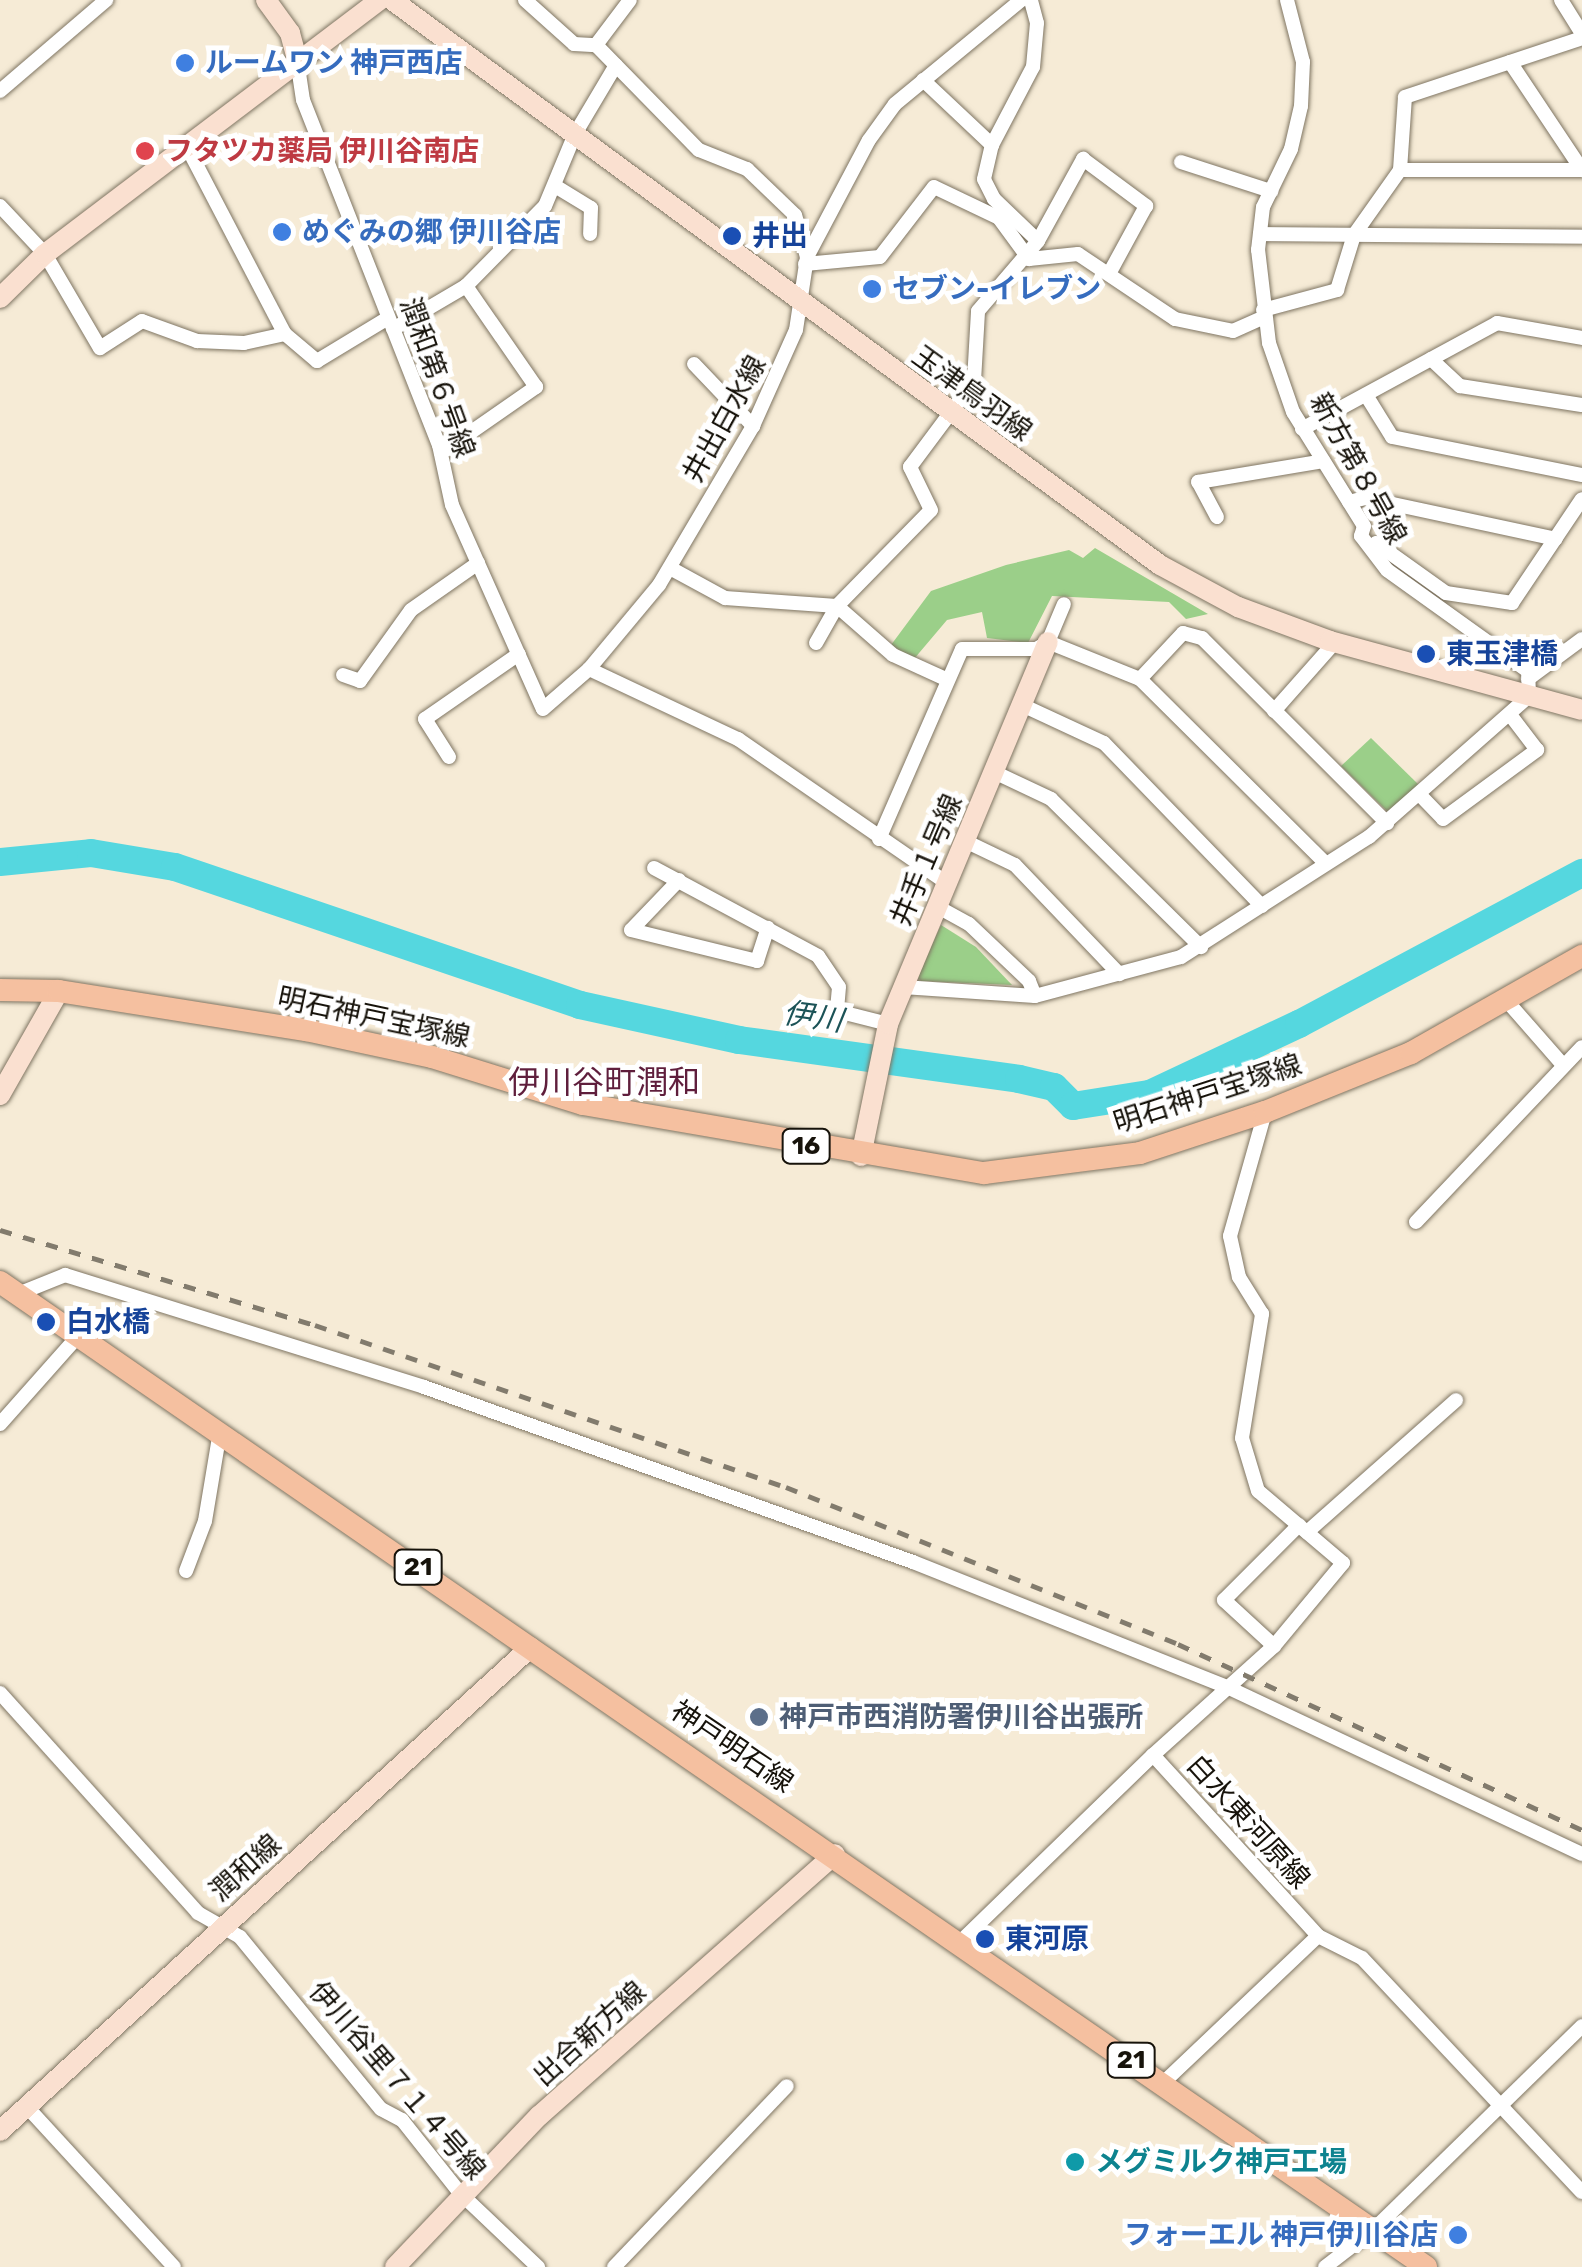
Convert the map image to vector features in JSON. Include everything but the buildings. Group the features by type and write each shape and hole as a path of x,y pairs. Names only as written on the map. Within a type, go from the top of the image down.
{"main road":[{"name":"明石神戸宝塚線","path":"0,990 60,990 377,1044 583,1104 984,1173 1032,1170 1140,1153 1265,1112 1411,1053 1582,956"},
{"name":"神戸明石線","path":"9,1288 835,1854 1426,2267"}],"street":[{"path":"0,91 106,0"},
{"path":"266,0 290,33 297,60"},
{"path":"0,298 46,254 380,0"},
{"name":"玉津鳥羽線","path":"392,0 1160,565 1238,607 1335,642 1528,688 1582,710"},
{"path":"525,0 574,44 596,45 699,150 747,169 796,215 806,261 880,257 934,187 998,210 1038,241"},
{"path":"596,45 630,0"},
{"name":"井出白水線","path":"543,709 589,669 670,568 752,426 781,375 806,261 869,140 923,80 1021,0"},
{"path":"1028,259 984,178 992,144 1033,67 1037,23 1031,0"},
{"name":"新方第８号線","path":"1286,0 1303,62 1302,106 1292,149 1271,191 1260,234 1263,314 1302,428 1364,526 1361,536 1387,570 1445,608 1528,672 1528,688"},
{"path":"1028,259 1078,254 1198,328 1233,332 1263,314 1337,290 1354,235 1400,170 1398,120 1405,97 1582,36 1561,0"},
{"name":"潤和第６号線","path":"297,60 303,100 441,453 452,504 543,709"},
{"path":"1510,62 1581,170"},
{"path":"186,146 285,334 316,361 466,286 544,206 575,134 616,65"},
{"path":"923,80 992,144"},
{"path":"816,643 837,606 932,510 910,467 974,380 978,311 1028,259 1084,159 1146,206 1110,272"},
{"path":"1181,162 1271,191"},
{"path":"1400,170 1581,170"},
{"path":"555,186 591,208 590,234"},
{"path":"0,206 46,254 100,348 142,320 197,341 244,343 285,334"},
{"path":"1260,234 1582,237"},
{"path":"441,453 536,387 466,286"},
{"path":"1302,428 1497,323 1582,338"},
{"path":"1431,359 1460,386 1582,405"},
{"path":"694,364 752,426"},
{"path":"1366,395 1392,437 1582,474"},
{"path":"1218,517 1198,482 1323,461"},
{"path":"1349,502 1365,498 1556,539"},
{"path":"1364,526 1394,561 1446,593 1512,603 1582,500"},
{"path":"343,674 360,680 411,610 478,563"},
{"path":"670,568 725,598 837,606 893,655 948,680"},
{"name":"井手１号線","path":"861,1150 888,1024 1064,604"},
{"path":"1140,679 1182,633 1202,638 1387,823"},
{"path":"903,987 1035,996 1201,946 1387,823 1511,716 1528,688 1582,640"},
{"path":"879,839 962,648 1036,649 1048,642 1140,679 1326,864"},
{"path":"1274,711 1335,642"},
{"path":"449,757 425,720 518,654"},
{"path":"589,669 738,738 948,884"},
{"path":"1022,705 1104,743 1262,906"},
{"path":"1420,795 1443,819 1538,750 1511,716"},
{"path":"994,772 1051,799 1201,946"},
{"path":"965,841 1015,864 1118,974"},
{"path":"654,868 818,956 839,987 837,1011 888,1024"},
{"path":"680,880 630,930 758,960 768,928"},
{"path":"938,907 969,924 1029,981 1035,996"},
{"path":"0,1094 60,990"},
{"path":"1506,1000 1563,1065"},
{"path":"1416,1222 1582,1047"},
{"path":"1153,1755 1274,1646 1343,1563 1258,1491 1240,1423 1262,1314 1239,1278 1230,1236 1265,1112"},
{"path":"9,1288 65,1275 424,1387 913,1562 1229,1688 1582,1854"},
{"path":"0,1424 79,1336"},
{"path":"1274,1646 1224,1600 1456,1400"},
{"path":"186,1571 205,1520 220,1431"},
{"name":"潤和線","path":"0,2131 531,1646"},
{"name":"伊川谷里７１４号線","path":"0,1693 198,1913 240,1937 381,2109 402,2120 460,2194 538,2267"},
{"name":"白水東河原線","path":"959,1942 1153,1755 1318,1936 1362,1958 1503,2102 1582,2192"},
{"name":"出合新方線","path":"395,2267 460,2194 835,1854"},
{"path":"1164,2082 1318,1936"},
{"path":"1325,2267 1373,2230 1582,2026"},
{"path":"614,2267 787,2086"},
{"path":"28,2107 174,2267"}],"green space":[{"path":"1095,548 1208,614 1186,619 1169,602 1052,596 1028,643 987,638 982,612 947,620 914,659 891,645 931,591 1006,565 1069,550 1083,558"},
{"path":"1371,738 1420,786 1388,812 1341,766"},
{"path":"941,925 976,947 1012,985 921,981 917,977"}],"waterway":[{"name":"伊川","path":"0,862 91,853 175,867 580,1005 739,1040 1019,1079 1054,1087 1073,1106 1150,1094 1299,1024 1582,873"}],"railway":[{"path":"0,1230 315,1325 786,1487 1178,1644 1582,1830"}],"place":[{"name":"ルームワン 神戸西店","path":"185,63"},
{"name":"フタツカ薬局 伊川谷南店","path":"145,151"},
{"name":"めぐみの郷 伊川谷店","path":"282,232"},
{"name":"井出","path":"732,236"},
{"name":"セブン-イレブン","path":"872,289"},
{"name":"東玉津橋","path":"1426,654"},
{"name":"白水橋","path":"46,1322"},
{"name":"神戸市西消防署伊川谷出張所","path":"759,1717"},
{"name":"東河原","path":"985,1939"},
{"name":"メグミルク神戸工場","path":"1075,2162"},
{"name":"フォーエル 神戸伊川谷店","path":"1458,2235"}],"district":[{"name":"伊川谷町潤和","path":"604,1082"}]}
